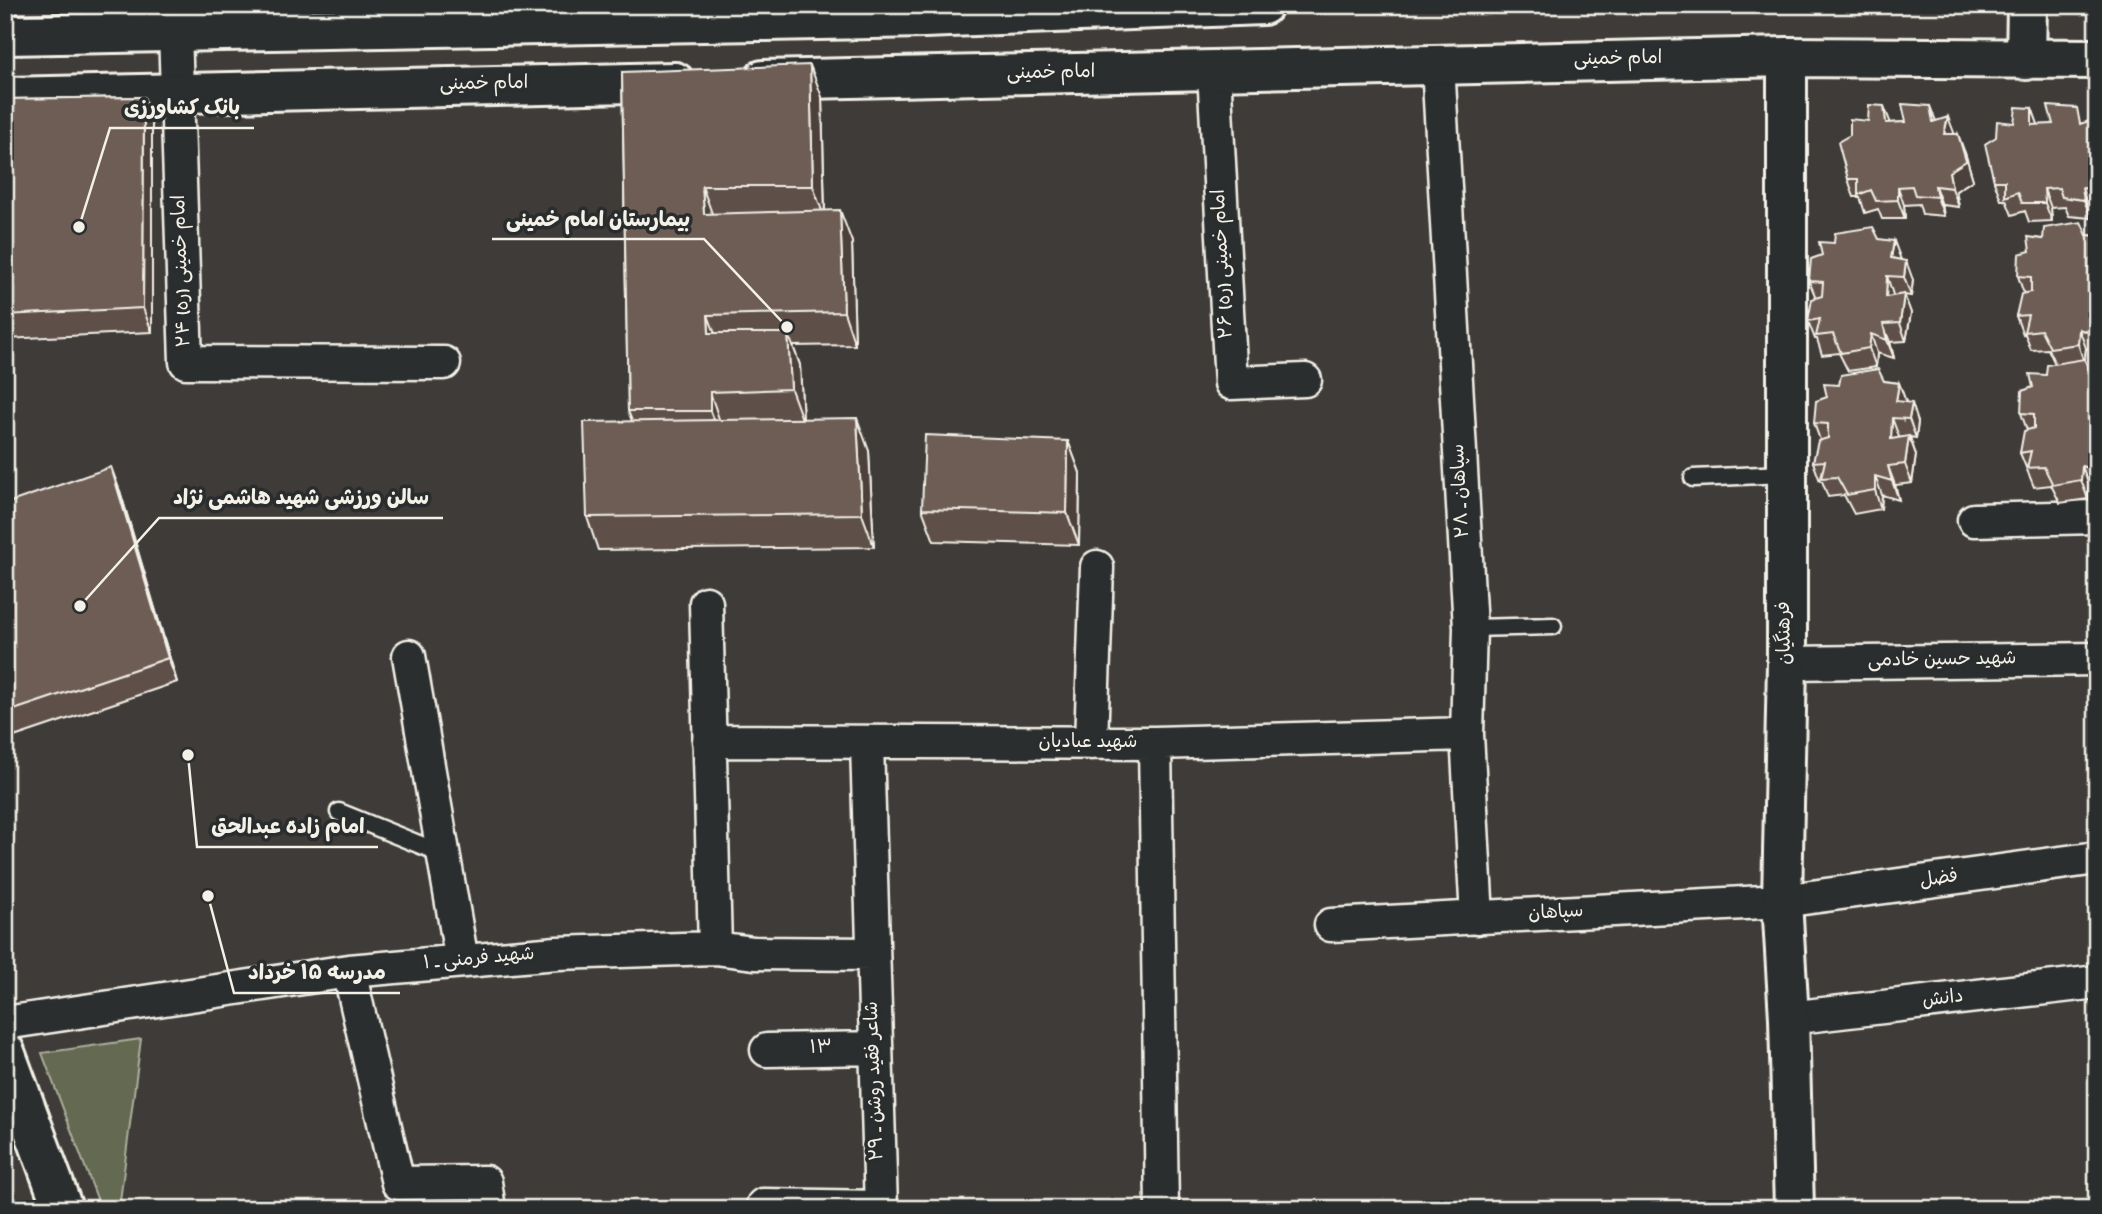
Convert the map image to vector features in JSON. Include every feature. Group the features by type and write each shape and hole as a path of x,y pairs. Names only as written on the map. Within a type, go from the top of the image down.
{"main road":[{"path":"5,35 175,32 364,17 924,12 1263,5"},
{"path":"2026,60 2027,5"},
{"name":"امام خمینی","path":"5,97 177,91 1787,57 2097,59"},
{"name":"فرهنگیان","path":"1787,57 1787,663 1782,901 1789,1018 1794,1209"},
{"path":"5,1052 63,1209"}],"street":[{"path":"175,32 177,91"},
{"name":"سپاهان ـ ۲۸","path":"1438,64 1469,628 1467,734 1477,918"},
{"name":"امام خمینی (ره) ۲۶","path":"1214,71 1230,383 1305,380"},
{"name":"امام خمینی (ره) ۲۴","path":"177,91 186,362 444,363"},
{"path":"1973,520 2097,517"},
{"path":"1091,743 1097,567"},
{"path":"706,603 715,948"},
{"path":"409,656 462,961"},
{"name":"شهید حسین خادمی","path":"1787,663 2097,659"},
{"name":"شهید عبادیان","path":"709,741 867,744 1155,743 1467,734"},
{"path":"1155,743 1162,1209"},
{"name":"شاعر فقید روشن ـ ۲۹","path":"867,744 881,1208"},
{"name":"فضل","path":"1782,901 2097,858"},
{"name":"سپاهان","path":"1331,925 1782,901"},
{"name":"شهید فرمنی ـ ۱","path":"5,1023 349,971 557,953 715,948 754,953 872,954"},
{"path":"349,971 398,1183 487,1195"},
{"name":"دانش","path":"1789,1018 2097,982"},
{"name":"۱۳","path":"767,1050 875,1048"},
{"path":"763,1205 881,1208"}],"lane":[{"path":"1693,478 1785,474"},
{"path":"1469,628 1553,626"},
{"path":"339,812 443,854"}],"green space":[{"path":"141,1039 119,1209 101,1209 42,1053"}],"building":[{"path":"810,65 813,186 702,186 704,214 840,210 844,312 708,315 709,333 788,333 791,389 710,392 710,411 628,411 622,72"},
{"path":"144,97 143,308 5,315 5,99"},
{"path":"1902,104 1930,106 1933,122 1948,117 1944,134 1958,134 1966,161 1949,172 1952,188 1935,186 1937,197 1915,195 1912,186 1898,187 1898,200 1876,201 1871,190 1858,195 1858,179 1848,179 1838,142 1850,135 1850,119 1868,121 1869,105 1884,106 1886,123 1906,122"},
{"path":"2048,106 2077,108 2080,124 2095,119 2091,136 2097,136 2097,190 2082,188 2084,200 2062,197 2059,188 2044,189 2045,203 2022,203 2018,192 2005,197 2005,181 1994,181 1985,144 1996,137 1997,121 2014,123 2016,107 2032,108 2032,125 2053,124"},
{"path":"2081,222 2087,235 2097,236 2094,292 2097,292 2097,319 2092,319 2095,335 2079,329 2078,344 2050,348 2041,330 2024,332 2028,315 2016,316 2021,294 2031,292 2031,277 2018,276 2019,254 2030,251 2028,237 2043,239 2044,228"},
{"path":"1873,227 1879,239 1894,241 1891,258 1906,261 1904,277 1887,276 1886,297 1904,294 1900,323 1883,324 1887,340 1871,334 1869,348 1841,353 1833,334 1816,336 1820,319 1808,321 1812,299 1822,296 1823,282 1809,281 1811,259 1822,255 1819,242 1834,243 1835,233"},
{"path":"2084,359 2090,371 2097,372 2097,471 2082,466 2081,480 2053,485 2044,467 2027,468 2031,451 2020,453 2024,431 2034,428 2034,414 2021,413 2022,391 2033,387 2030,374 2046,375 2047,365"},
{"path":"1878,369 1884,381 1899,383 1896,401 1912,403 1909,419 1892,418 1891,439 1909,436 1905,464 1888,466 1892,481 1875,476 1875,490 1847,495 1837,477 1821,478 1825,461 1813,462 1818,441 1828,438 1828,424 1814,423 1816,401 1827,397 1824,384 1839,385 1841,375"},
{"path":"857,418 862,514 587,517 584,422"},
{"path":"925,435 1068,441 1067,513 922,509"},
{"path":"111,467 168,658 5,713 5,504"}],"place":[{"name":"بانک کشاورزی","path":"79,227"},
{"name":"بیمارستان امام خمینی","path":"787,327"},
{"name":"سالن ورزشی شهید هاشمی نژاد","path":"80,606"},
{"name":"امام زاده عبدالحق","path":"188,755"},
{"name":"مدرسه ۱۵ خرداد","path":"208,896"}]}
